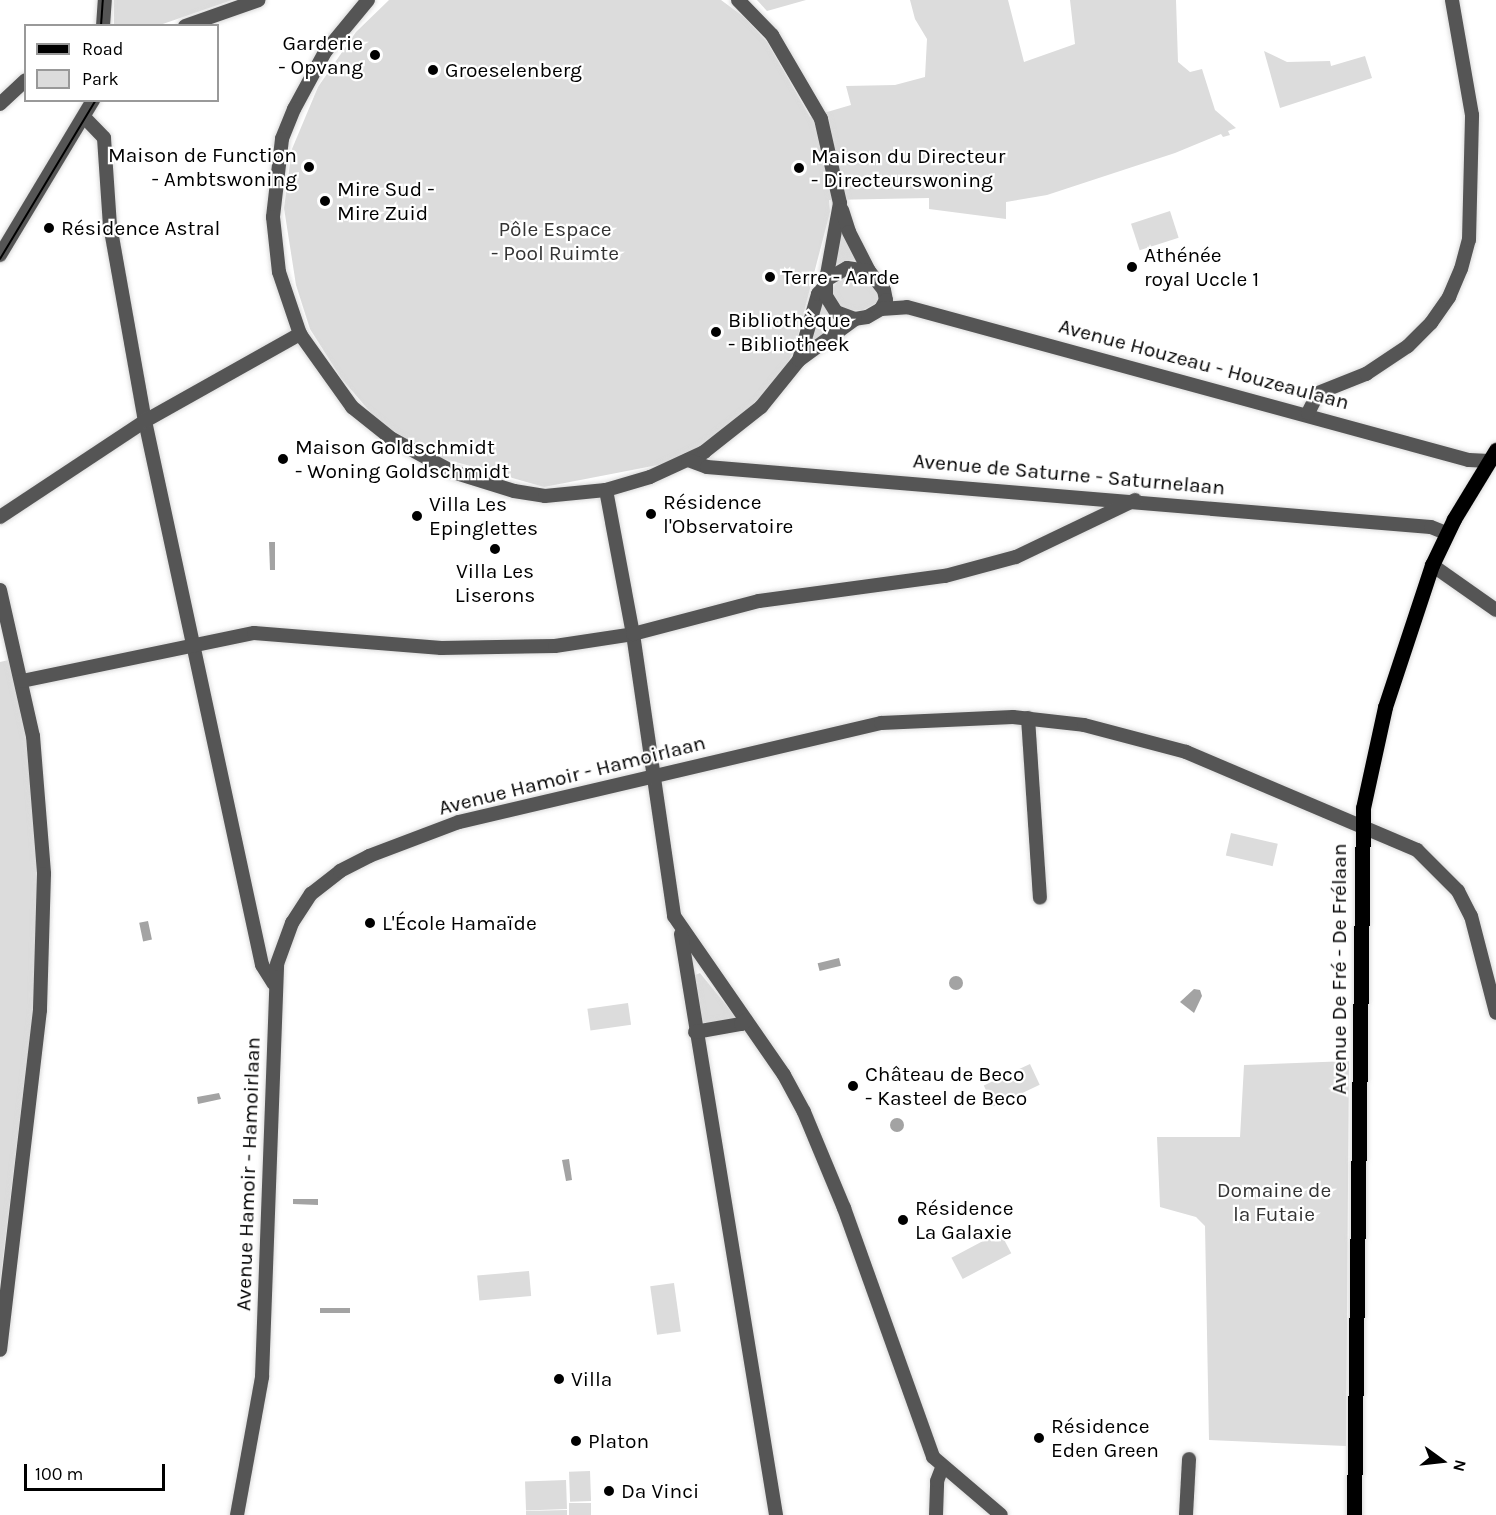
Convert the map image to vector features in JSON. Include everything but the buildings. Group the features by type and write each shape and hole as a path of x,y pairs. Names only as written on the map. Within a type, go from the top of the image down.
{"main road":[{"name":"Avenue De Fré - De Frélaan","path":"1354,1515 1361,825 1367,780 1385,707 1432,565 1446,533 1494,456"}],"street":[{"path":"103,24 105,0"},
{"path":"191,24 258,0"},
{"path":"368,0 309,76 282,139 275,181 275,247 287,301 300,334 352,407 420,456 453,472 514,491 545,496 606,490 688,460 731,433 761,407 800,360 855,319 882,309 886,294 869,271 849,232 840,203 829,148 812,99 772,34 738,0"},
{"path":"1308,413 1318,393 1366,374 1408,346 1431,323 1449,297 1461,269 1469,240 1472,115 1452,0"},
{"path":"0,104 24,82"},
{"path":"0,255 92,102"},
{"path":"84,117 104,138 110,225 145,421 262,965 274,984"},
{"path":"840,203 825,284 831,307 855,319"},
{"path":"800,360 818,294 825,284 847,268 869,271"},
{"name":"Avenue Houzeau - Houzeaulaan","path":"886,294 907,307 1308,413 1469,460 1494,456"},
{"name":"Avenue Houzeau - Houzeaulaan","path":"882,309 907,307"},
{"path":"0,517 145,421 300,334"},
{"name":"Avenue de Saturne - Saturnelaan","path":"688,460 707,467 1135,500 1431,527 1446,533"},
{"path":"606,490 633,634 674,916 697,968 746,1020 804,1112 844,1208 933,1457 942,1468 1001,1515"},
{"path":"22,681 254,633 441,648 543,646 633,634 759,601 945,576 1016,557 1135,500"},
{"path":"1432,565 1496,610"},
{"path":"0,590 35,748 43,827 43,967 0,1350"},
{"name":"Avenue Hamoir - Hamoirlaan","path":"237,1515 262,1377 274,984 277,964 292,923 311,894 340,871 459,822 881,723 947,718 1028,718 1084,725 1186,752 1417,849 1458,891 1482,949 1496,1013"},
{"path":"1028,718 1040,898"},
{"path":"680,929 697,968 695,1032 776,1515"},
{"path":"695,1032 746,1020"},
{"path":"1186,1515 1189,1459"},
{"path":"936,1515 937,1482 942,1468"}],"green space":[{"path":"114,0 232,0 163,24 114,24"},
{"name":"Pôle Espace - Pool Ruimte","path":"389,0 721,0 744,17 767,42 810,117 851,105 846,86 895,85 925,77 927,39 915,19 910,0 1008,0 1024,62 1075,44 1070,0 1176,0 1178,62 1190,72 1202,69 1215,110 1236,128 1228,131 1230,135 1223,137 1221,134 1175,153 1047,195 1006,202 1006,219 929,209 929,198 829,200 830,212 794,350 783,372 753,409 702,447 663,464 544,487 431,455 378,421 341,378 310,329 296,285 284,208 292,149 318,87 356,32"},
{"path":"757,0 806,0 767,11"},
{"path":"1264,51 1287,62 1330,61 1331,66 1365,56 1372,78 1280,108"},
{"path":"1170,211 1179,238 1140,250 1131,224"},
{"path":"841,230 856,259 833,265"},
{"path":"843,274 870,281 880,296 878,302 863,310 843,311 833,300 832,289"},
{"path":"820,297 843,323 811,343"},
{"path":"13,659 24,720 37,841 37,978 0,1282 0,662"},
{"path":"1231,833 1278,844 1273,866 1226,855"},
{"path":"700,973 735,1016 735,1019 702,1028 693,976"},
{"path":"628,1003 631,1025 590,1030 587,1009"},
{"name":"Domaine de la Futaie","path":"1349,1061 1346,1446 1209,1440 1205,1226 1196,1217 1160,1207 1157,1137 1240,1137 1244,1065"},
{"path":"1030,1064 1040,1085 993,1106 984,1086"},
{"path":"1000,1232 1011,1253 963,1279 951,1258"},
{"path":"529,1271 531,1296 479,1300 477,1276"},
{"path":"674,1283 681,1332 657,1335 650,1286"},
{"path":"590,1471 591,1501 570,1502 569,1472"},
{"path":"566,1480 567,1509 526,1510 525,1481"},
{"path":"569,1503 591,1503 591,1515 569,1515"},
{"path":"567,1510 567,1515 526,1515 526,1511"}],"shaded area":[{"path":"269,542 275,542 275,570 270,570"},
{"path":"148,921 152,940 143,941 139,923"},
{"path":"839,958 841,966 820,971 818,963"},
{"path":"956,976 961,978 963,983 961,988 956,990 951,988 949,983 951,978"},
{"path":"1194,989 1200,990 1202,996 1194,1013 1180,1002"},
{"path":"219,1093 221,1099 198,1104 197,1097"},
{"path":"894,1118 900,1118 904,1125 900,1132 894,1132 890,1128 890,1122"},
{"path":"569,1159 572,1180 566,1181 562,1160"},
{"path":"293,1199 318,1199 318,1205 293,1204"},
{"path":"320,1308 350,1308 350,1313 320,1313"}],"tram line":[{"path":"101,24 103,0"},
{"path":"0,259 95,102"}],"place":[{"name":"Garderie - Opvang","path":"375,55"},
{"name":"Groeselenberg","path":"433,70"},
{"name":"Maison de Function - Ambtswoning","path":"309,167"},
{"name":"Maison du Directeur - Directeurswoning","path":"799,168"},
{"name":"Mire Sud - Mire Zuid","path":"325,201"},
{"name":"Résidence Astral","path":"49,228"},
{"name":"Athénée royal Uccle 1","path":"1132,267"},
{"name":"Terre - Aarde","path":"770,277"},
{"name":"Bibliothèque - Bibliotheek","path":"716,332"},
{"name":"Maison Goldschmidt - Woning Goldschmidt","path":"283,459"},
{"name":"Résidence l'Observatoire","path":"651,514"},
{"name":"Villa Les Epinglettes","path":"417,516"},
{"name":"Villa Les Liserons","path":"495,549"},
{"name":"L'École Hamaïde","path":"370,923"},
{"name":"Château de Beco - Kasteel de Beco","path":"853,1086"},
{"name":"Résidence La Galaxie","path":"903,1220"},
{"name":"Villa","path":"559,1379"},
{"name":"Résidence Eden Green","path":"1039,1438"},
{"name":"Platon","path":"576,1441"},
{"name":"Da Vinci","path":"609,1491"}]}
